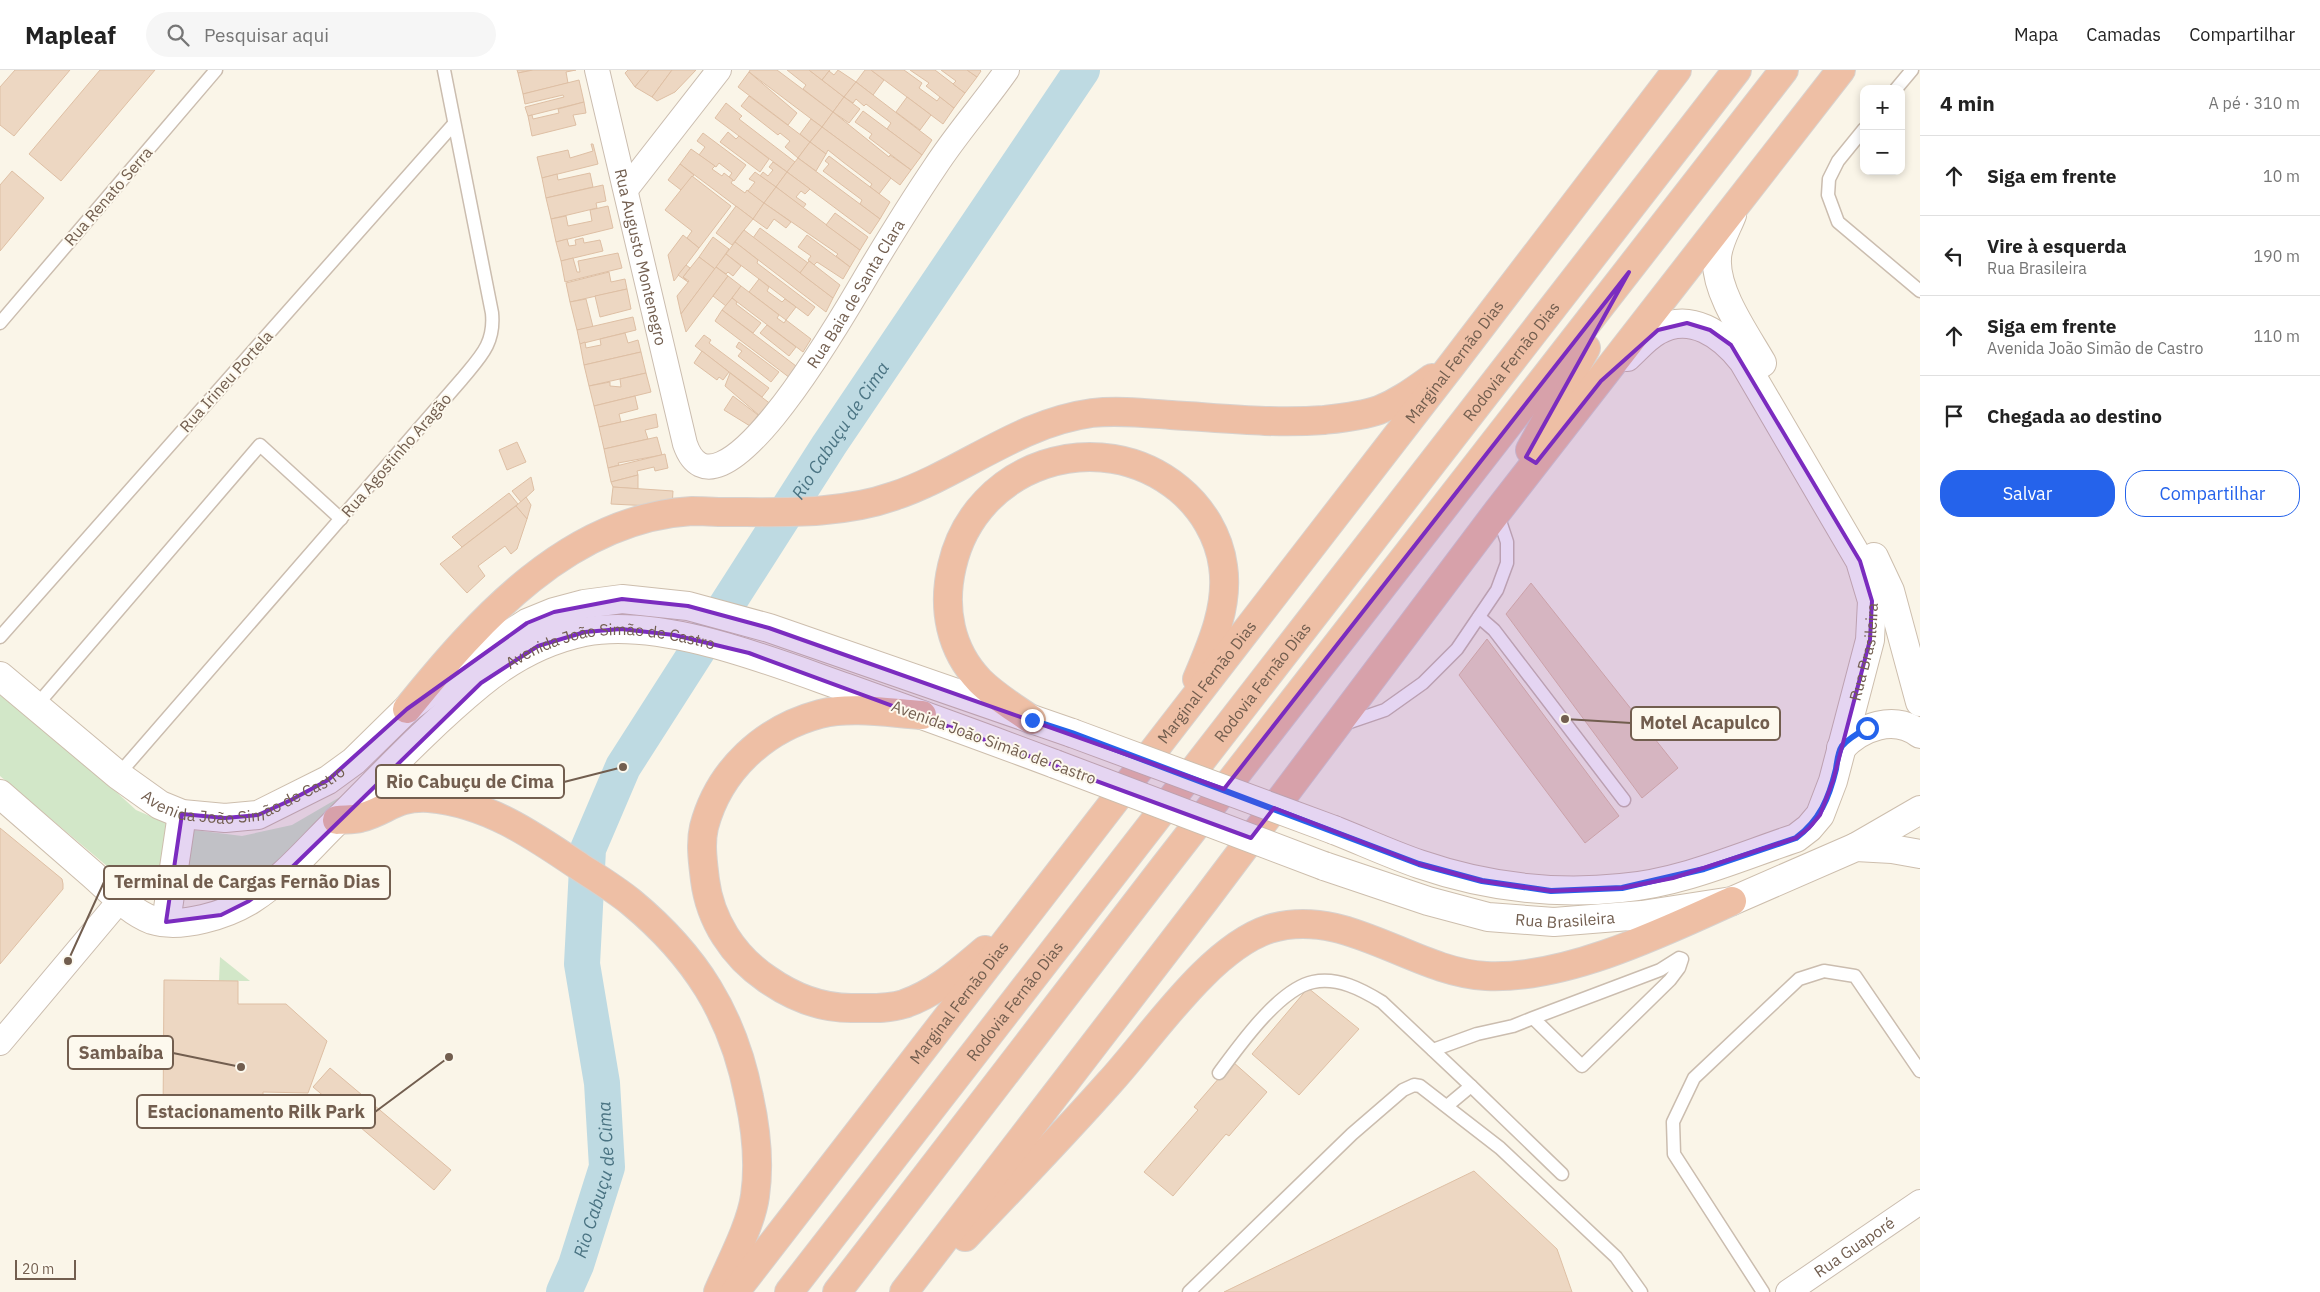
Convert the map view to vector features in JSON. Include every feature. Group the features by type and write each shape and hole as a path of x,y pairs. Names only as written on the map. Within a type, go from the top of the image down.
{"highway":[{"name":"Marginal Fernão Dias","path":"734,1292 1454,362 1677,70"},
{"name":"Rodovia Fernão Dias","path":"789,1292 1737,70"},
{"path":"836,1292 1784,70"},
{"path":"904,1292 1497,512 1601,381 1737,202 1841,70"},
{"path":"1497,512 1629,272"},
{"path":"407,709 453,652 490,614 560,559 592,539 618,526 638,520 694,511 784,512 850,508 895,496 1033,429 1093,413 1139,412 1282,422 1345,418 1378,410 1402,399 1454,362"},
{"path":"1032,720 982,683 965,664 951,631 948,614 948,583 955,549 973,516 986,500 1007,482 1031,468 1072,458 1104,456 1144,467 1170,482 1188,497 1206,518 1219,549 1223,567 1223,599 1211,644 1184,710"},
{"path":"922,715 848,711 822,714 791,724 758,744 733,767 716,795 704,828 702,859 707,894 715,920 752,969 783,990 810,1002 838,1009 902,1004 943,985 1027,915"},
{"path":"337,820 360,818 400,799 428,798 456,803 496,814 548,845 630,901 676,944 701,974 718,1002 729,1028 746,1078 757,1136 755,1196 741,1239 718,1292"},
{"path":"927,1262 953,1251 1112,1080 1164,1016 1198,981 1230,950 1268,930 1296,924 1327,925 1459,972 1486,976 1525,974 1568,964 1648,939 1732,901"}],"main road":[{"name":"Rua Brasileira","path":"1737,202 1716,258 1719,279 1746,335 1879,567 1890,591 1920,702"},
{"name":"Rua Brasileira","path":"1334,830 1419,864 1482,881 1551,891 1622,888 1696,871 1796,838 1810,828 1820,815 1833,780 1870,640 1873,619 1870,590 1860,561 1743,361 1731,345 1710,330 1687,323 1676,324 1658,330 1601,381"},
{"name":"Avenida João Simão de Castro","path":"0,676 118,775 160,805 182,814 226,818 258,815 328,780 354,761 407,709 485,650 527,623 554,612 584,604 622,599 688,606 769,628 1072,733 1334,830"},
{"name":"Avenida João Simão de Castro","path":"0,794 121,899 151,920 166,922 192,921 221,915 249,901 283,876 337,820 481,684 538,646 585,632 621,629 674,635 749,653 1056,764 1324,866"},
{"path":"1841,748 1853,736 1867,728 1884,724 1900,725 1920,734"},
{"path":"1856,847 1920,810"},
{"path":"166,922 182,814"},
{"name":"Rua Brasileira","path":"1324,866 1428,901 1488,917 1554,922 1642,915 1732,901 1856,847 1892,849 1920,854"}],"street":[{"name":"Rua Augusto Montenegro","path":"597,70 627,188 685,444"},
{"path":"627,188 719,70"},
{"name":"Rua Baia de Santa Clara","path":"685,444 690,457 695,463 703,466 713,465 742,450 762,432 780,410 830,336 936,165 1007,70"},
{"path":"0,1043 121,899"},
{"name":"Rua Guaporé","path":"1788,1292 1920,1202"}],"lane":[{"name":"Rua Renato Serra","path":"0,323 216,70"},
{"name":"Rua Agostinho Aragão","path":"118,775 462,379 489,342 493,330 492,314 453,125 444,70"},
{"path":"1899,85 1912,70"},
{"name":"Rua Irineu Portela","path":"0,637 453,125"},
{"path":"1863,130 1838,161 1829,179 1828,195 1838,222 1920,291"},
{"path":"36,706 260,445 341,519"},
{"path":"1334,728 1385,710 1423,683 1457,649 1496,590 1507,563 1507,542 1497,512"},
{"path":"1479,618 1494,630 1624,800"},
{"path":"1433,1050 1478,1034 1513,1026 1533,1018 1660,970 1679,958 1682,960 1683,963 1670,980 1582,1066 1533,1018"},
{"path":"1763,1292 1674,1154 1673,1122 1694,1078 1799,979 1824,971 1855,976 1920,1071"},
{"path":"1220,1073 1239,1046 1277,1005 1292,992 1312,982 1336,982 1366,992 1382,1002 1562,1174"},
{"path":"1189,1292 1352,1134 1403,1090 1414,1085 1420,1086 1500,1148 1610,1251 1641,1292"},
{"path":"1447,1106 1471,1086"}],"highlighted area":[{"path":"1629,272 1526,457 1536,463 1601,381 1658,330 1687,323 1710,330 1731,345 1860,561 1872,601 1870,640 1833,781 1820,815 1809,828 1796,838 1673,878 1622,888 1551,891 1482,881 1419,864 1274,808 1251,838 749,653 674,635 621,629 585,632 538,646 481,683 283,876 249,901 221,915 166,922 182,814 225,818 258,815 291,800 328,780 407,709 527,623 554,612 622,599 688,606 769,628 1224,789"}],"green space":[{"path":"0,695 89,767 136,810 178,828 242,836 292,825 347,793 277,865 244,888 195,900 163,898 133,888 0,776"},
{"path":"220,957 250,981 219,981"}],"building":[{"path":"15,70 70,70 14,136 0,125 0,87"},
{"path":"100,70 155,70 61,181 29,154"},
{"path":"517,70 533,70 518,73"},
{"path":"533,70 576,70 566,72 568,83 523,94 518,73"},
{"path":"628,70 649,70 635,87 625,73"},
{"path":"649,70 672,70 652,97 635,87"},
{"path":"672,70 696,70 675,92 657,101 652,97"},
{"path":"750,70 777,70 833,112 822,127 749,72"},
{"path":"787,70 809,70 844,97 833,112 803,89 806,85"},
{"path":"809,70 830,70 822,80"},
{"path":"838,70 856,82 844,97 822,80 829,71 834,75"},
{"path":"865,70 871,70 884,80 873,95 856,82"},
{"path":"871,70 904,70 922,83 919,88 937,101 940,97 954,108 943,124"},
{"path":"910,70 935,70 965,93 954,108 926,86 929,83"},
{"path":"941,70 967,70 977,77 965,93 953,84 956,81"},
{"path":"967,70 980,70 981,71 977,77"},
{"path":"749,72 797,113 788,125 738,87"},
{"path":"579,80 584,102 528,116 525,107 564,97 563,95 525,104 523,94"},
{"path":"856,82 932,140 922,155 887,129 891,123 866,104 864,106 856,99 853,103 844,97"},
{"path":"749,96 810,142 798,158 785,147 790,141 780,133 778,135 741,106"},
{"path":"844,97 860,109 849,123 833,112"},
{"path":"907,97 931,115 920,130 896,112"},
{"path":"584,102 586,113 573,115 576,125 532,136 528,116 532,115 533,119 559,113 558,109"},
{"path":"726,103 742,116 739,119 795,162 787,172 715,118"},
{"path":"863,111 922,155 911,170 869,138 872,134 855,122"},
{"path":"833,112 889,157 890,155 911,170 900,185 822,127"},
{"path":"811,119 822,127 810,142 800,134"},
{"path":"822,127 891,178 879,194 870,187 872,184 828,150 826,154 810,142"},
{"path":"728,132 736,139 739,136 769,159 760,172 720,142"},
{"path":"703,133 746,165 734,181 729,177 732,173 719,163 716,167 699,155 705,147 697,141"},
{"path":"810,142 826,154 816,171 798,158"},
{"path":"591,144 593,144 598,164 542,178 537,157 568,150 570,158 593,151"},
{"path":"691,149 715,166 712,169 722,176 724,173 733,180 731,183 745,193 747,190 764,203 753,219 680,164"},
{"path":"829,156 890,202 880,219 860,204 862,200 823,171 829,164 825,161"},
{"path":"798,158 880,219 870,234 787,172"},
{"path":"773,162 787,172 776,187 760,176 763,172 768,176 773,170 769,167"},
{"path":"680,164 694,175 681,190 668,180"},
{"path":"12,171 44,198 0,251 0,185"},
{"path":"755,172 776,187 764,203 748,191 755,182 749,179"},
{"path":"787,172 810,189 805,194 801,191 796,197 806,204 803,208 776,187"},
{"path":"590,173 593,187 546,198 542,178 557,174 558,180"},
{"path":"692,176 731,206 699,248 687,238 692,231 665,210"},
{"path":"603,185 606,201 596,203 597,208 551,219 546,198"},
{"path":"776,187 860,250 850,267 836,256 838,254 764,203"},
{"path":"764,203 791,222 786,228 774,219 767,229 753,219"},
{"path":"608,206 613,228 556,242 551,219 566,216 568,226 592,221 590,210"},
{"path":"736,206 753,219 732,245 716,233"},
{"path":"835,213 868,237 860,250 826,225"},
{"path":"760,228 808,263 800,273 753,238"},
{"path":"744,230 833,298 826,312 735,242"},
{"path":"683,235 699,248 674,281 668,255"},
{"path":"807,235 850,267 843,279 817,262 814,265 808,260 811,256 798,247"},
{"path":"713,237 729,249 715,269 699,257"},
{"path":"583,238 584,243 600,240 603,251 561,261 556,242 567,239 569,246 576,245 575,240"},
{"path":"735,242 758,260 757,263 815,307 808,316 726,254"},
{"path":"618,253 622,268 565,282 561,261 573,258 577,272 580,272 578,261"},
{"path":"726,254 741,266 733,276 728,272 726,274 716,267"},
{"path":"699,257 715,269 681,314 677,296 689,281 683,277"},
{"path":"809,261 840,285 833,298 800,273"},
{"path":"686,265 690,268 683,277 688,282 678,275"},
{"path":"716,267 728,276 686,332 681,314"},
{"path":"609,272 611,282 625,279 627,289 570,302 566,283"},
{"path":"728,276 741,286 726,306 713,296"},
{"path":"759,279 769,287 767,291 782,302 785,299 796,307 786,320 749,292"},
{"path":"741,286 779,315 777,318 784,323 786,320 811,339 803,352 732,298"},
{"path":"627,289 631,309 600,317 595,296"},
{"path":"732,298 737,302 736,304 761,323 753,333 722,310"},
{"path":"586,299 593,327 577,330 570,302"},
{"path":"722,310 796,366 790,378 715,321"},
{"path":"633,317 636,330 580,344 577,330"},
{"path":"767,325 796,347 789,356 760,333"},
{"path":"625,333 628,343 638,340 641,352 584,365 580,344 585,342 586,348 601,345 600,339"},
{"path":"704,335 711,340 709,343 769,388 762,397 695,346"},
{"path":"739,342 779,372 771,382 738,356 742,351 736,347"},
{"path":"702,351 729,372 723,380 719,377 717,380 694,363"},
{"path":"641,352 646,373 589,386 584,365"},
{"path":"646,373 651,392 594,406 589,386 610,382 610,386 621,387 620,379"},
{"path":"730,373 776,408 767,422 725,386"},
{"path":"635,396 638,409 619,414 621,422 599,427 594,406"},
{"path":"733,396 758,415 750,426 724,410"},
{"path":"656,414 658,427 645,430 648,439 604,449 599,427"},
{"path":"657,437 662,455 618,463 619,465 608,468 604,449"},
{"path":"517,442 526,462 507,470 499,450"},
{"path":"665,454 668,468 655,471 654,467 637,471 638,475 611,482 608,468"},
{"path":"638,475 638,489 613,487 611,482"},
{"path":"531,477 534,490 521,502 512,491"},
{"path":"613,487 673,491 672,507 611,504"},
{"path":"509,493 518,504 462,547 452,537"},
{"path":"526,497 531,505 527,519 516,506"},
{"path":"516,506 527,519 517,549 511,554 505,546 478,566 485,576 467,593 440,564"},
{"path":"1531,583 1678,768 1642,798 1506,614"},
{"path":"1487,639 1619,816 1585,843 1459,675"},
{"path":"0,828 62,879 63,889 0,964"},
{"path":"164,980 238,981 238,1004 286,1004 327,1041 308,1093 263,1092 263,1099 239,1099 239,1120 163,1119"},
{"path":"1308,988 1359,1029 1299,1095 1252,1054"},
{"path":"1233,1062 1267,1092 1229,1136 1226,1134 1173,1196 1144,1172 1198,1110 1194,1107"},
{"path":"330,1068 451,1170 434,1190 313,1087"},
{"path":"1474,1171 1557,1249 1572,1292 1224,1292"}],"waterway":[{"name":"Rio Cabuçu de Cima","path":"564,1292 576,1265 607,1167 602,1083 582,964 588,849 623,767 829,445 1082,70"}],"place":[{"name":"Motel Acapulco","path":"1565,719"},
{"name":"Rio Cabuçu de Cima","path":"623,767"},
{"name":"Terminal de Cargas Fernão Dias","path":"68,961"},
{"name":"Estacionamento Rilk Park","path":"449,1057"},
{"name":"Sambaíba","path":"241,1067"}],"route":[{"path":"1032,720 1334,830 1419,864 1482,881 1551,891 1622,888 1673,878 1796,838 1810,828 1820,815 1833,780 1841,748 1853,736 1867,728"}]}
